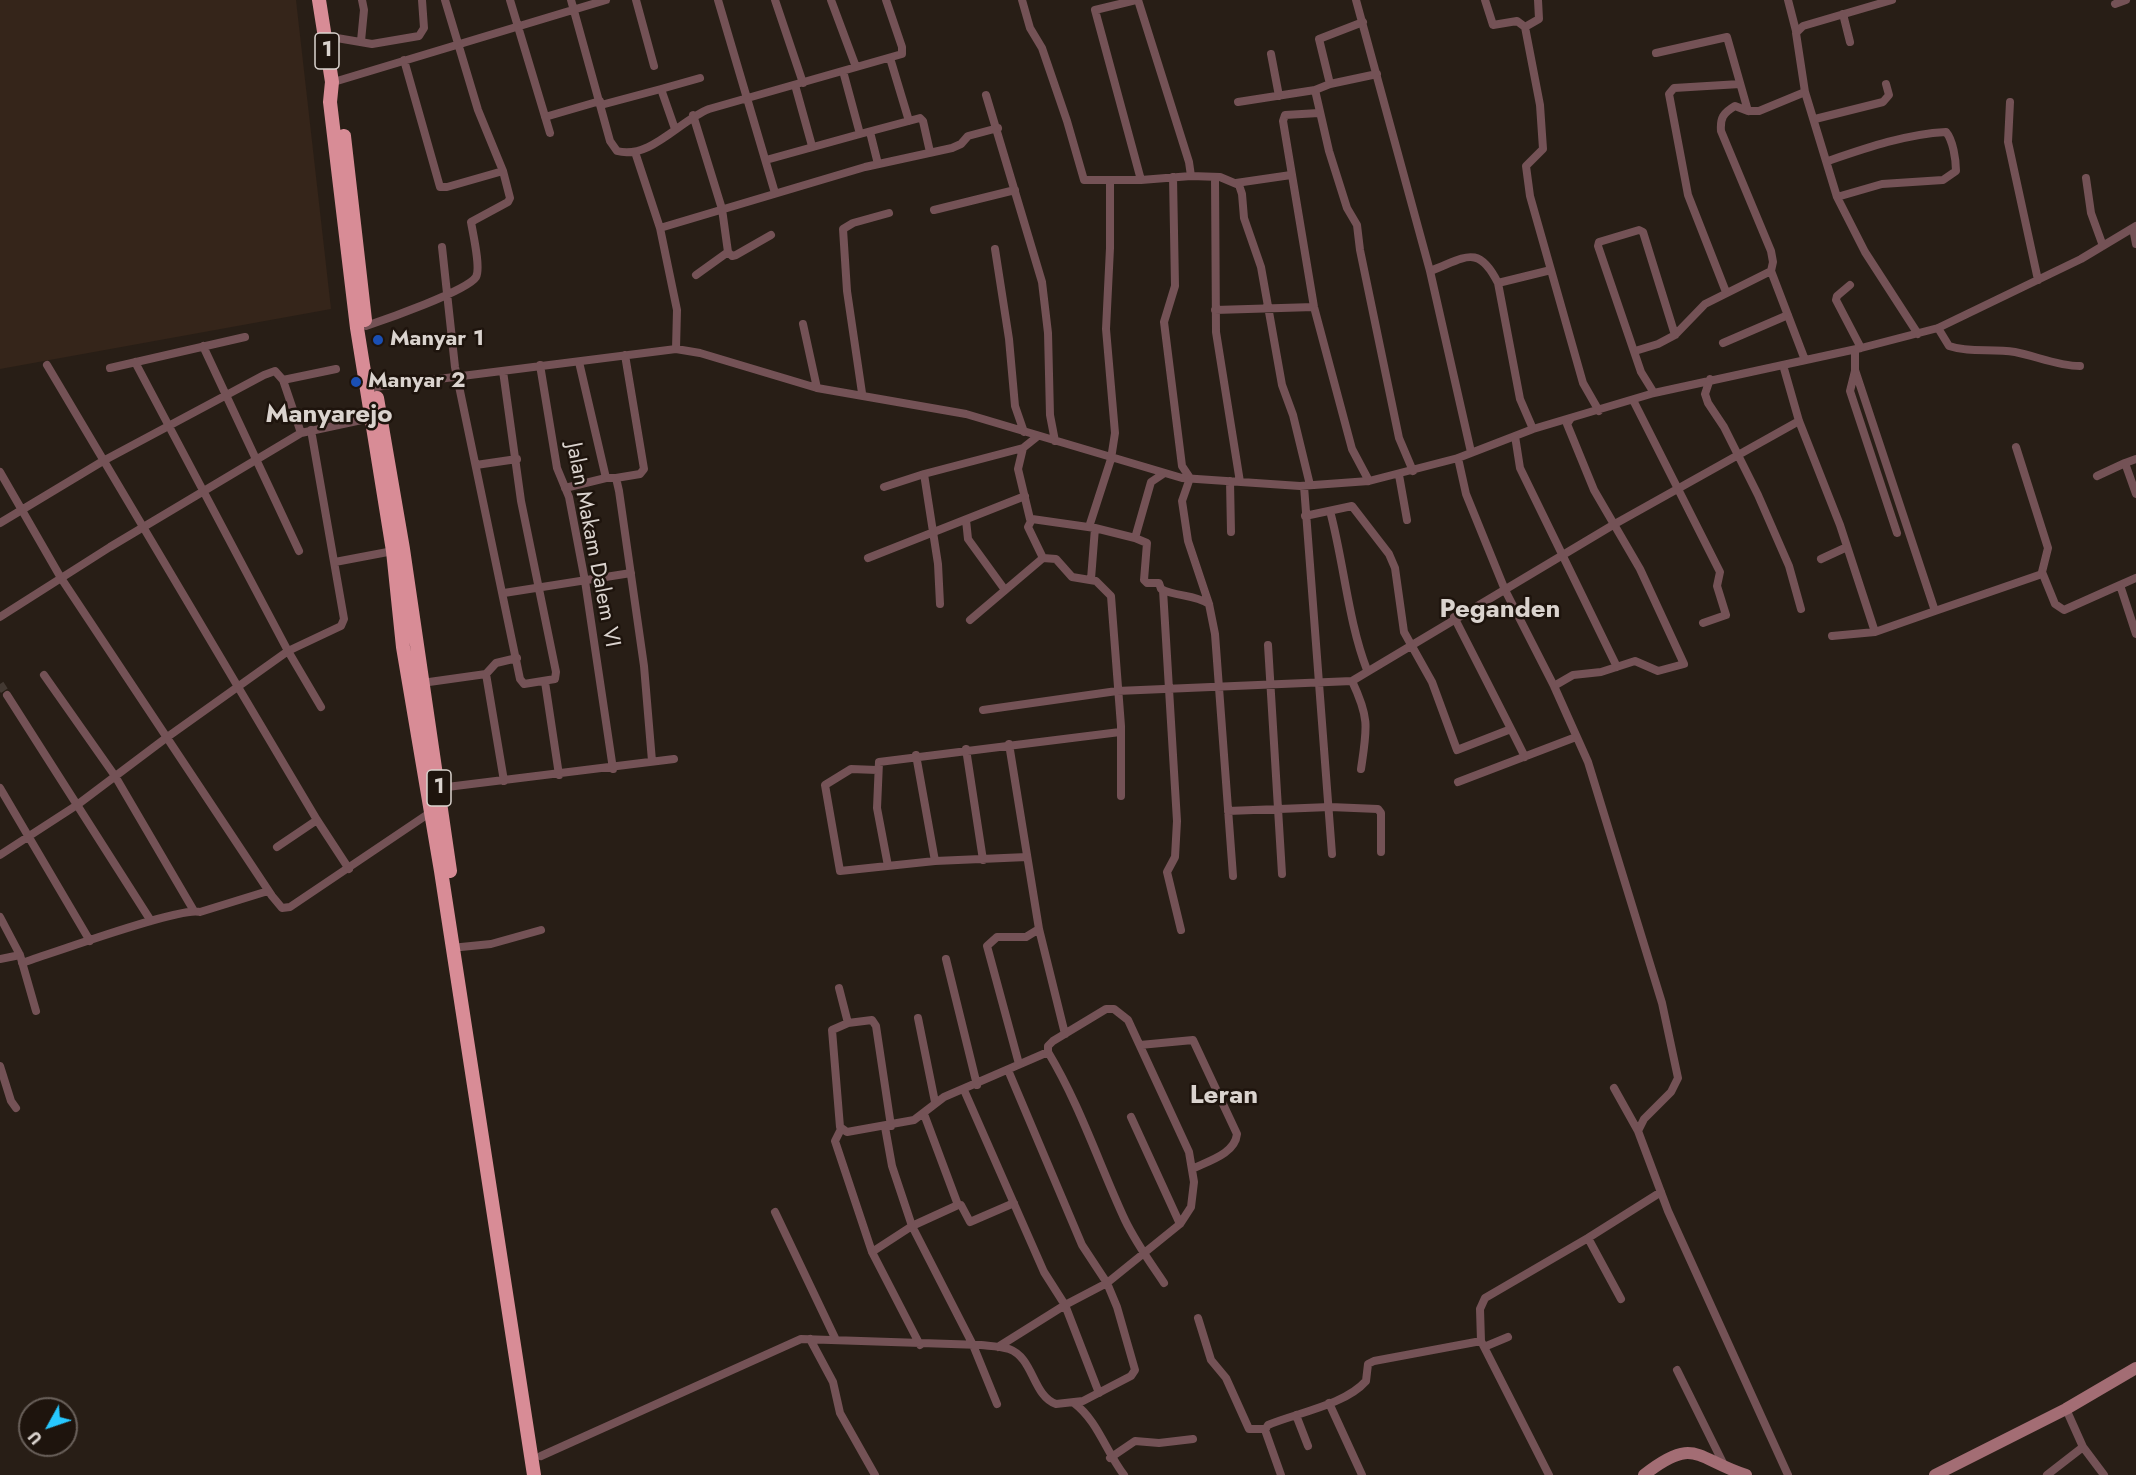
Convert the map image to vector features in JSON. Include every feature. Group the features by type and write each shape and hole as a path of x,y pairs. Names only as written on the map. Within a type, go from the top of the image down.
{"highway":[{"name":"1","path":"319,0 332,82 330,102 357,328 393,551 403,646 430,812 457,948 543,1475"},
{"name":"1","path":"328,0 330,37 366,326 404,549 439,788 457,948 534,1475"}],"main road":[{"path":"1935,1475 2066,1409 2136,1368"},
{"path":"1644,1475 1680,1452 1691,1452 1746,1475"}],"street":[{"path":"362,0 364,10 362,41"},
{"path":"330,37 392,42 419,36 424,28 422,0"},
{"path":"366,326 448,293 476,278 471,222 510,200 503,171 481,119 445,0"},
{"path":"510,0 550,133"},
{"path":"337,81 518,27 573,5 606,0"},
{"path":"636,0 654,66"},
{"path":"718,0 775,193"},
{"path":"775,0 799,84 812,146"},
{"path":"831,0 856,68"},
{"path":"573,5 614,148 625,153 635,152 675,129 693,115 902,54 903,51 886,0"},
{"path":"1022,0 1030,28 1042,48 1067,121 1083,179 1110,181 1191,176 1215,177 1236,183 1291,175"},
{"path":"1141,180 1095,10 1137,0 1189,162 1191,176"},
{"path":"1356,0 1430,271 1471,452"},
{"path":"1485,0 1492,25 1517,21 1525,27 1540,105 1543,149 1527,163 1526,175 1583,382 1599,411"},
{"path":"1525,27 1539,19 1538,0"},
{"path":"1788,0 1796,31 1805,92 1828,161 1837,197 1866,252 1918,334"},
{"path":"2115,4 2126,0"},
{"path":"1796,31 1803,26 1887,1"},
{"path":"1843,14 1850,42"},
{"path":"1330,84 1319,39 1324,35 1363,22"},
{"path":"1656,53 1727,38 1748,111"},
{"path":"1271,54 1279,96"},
{"path":"890,58 909,121"},
{"path":"404,60 440,187 503,171"},
{"path":"843,71 878,164"},
{"path":"1238,102 1315,90 1330,84 1377,74"},
{"path":"545,117 700,78"},
{"path":"1726,292 1688,195 1669,94 1674,88 1740,84"},
{"path":"1815,119 1882,102 1889,95 1886,84"},
{"path":"661,89 675,129"},
{"path":"1315,90 1319,113 1347,208 1358,225 1360,250 1399,438 1413,471"},
{"path":"1805,92 1759,111 1748,111 1735,106 1726,111 1720,121 1721,132 1771,251 1773,262 1771,271 1805,360"},
{"path":"986,95 998,128 1041,282 1048,333 1050,415 1055,441"},
{"path":"2010,102 2008,142 2038,280"},
{"path":"1319,113 1283,117 1314,307 1352,449 1369,481"},
{"path":"693,115 722,209 728,252 732,256 736,255 771,235"},
{"path":"766,160 920,118 923,121 930,152"},
{"path":"660,228 878,164 952,148 960,145 970,135 998,128"},
{"path":"1828,161 1872,146 1914,136 1946,132 1950,136 1956,165 1956,171 1950,177 1943,180 1882,184 1837,197"},
{"path":"635,152 660,228 677,310 676,349"},
{"path":"1173,177 1175,286 1164,322 1182,466 1190,478"},
{"path":"1215,177 1216,332 1235,482 1232,532"},
{"path":"2086,178 2091,213 2103,246"},
{"path":"1091,579 1092,527 1111,459 1115,422 1106,329 1110,248 1110,181"},
{"path":"1236,183 1240,187 1244,218 1259,257 1282,385 1293,415 1307,485 1305,516 1332,854"},
{"path":"934,210 1015,190"},
{"path":"862,393 847,291 843,229 853,223 889,213"},
{"path":"375,387 676,349 700,353 817,388 862,393 966,414 1163,474 1235,482 1307,485 1369,481 1458,458 1533,429 1653,393 1858,349 1938,328 2038,280 2134,227 2136,244"},
{"path":"1653,393 1641,372 1598,246 1602,240 1639,230 1643,232 1675,335"},
{"path":"442,247 458,376 522,683 545,682 556,677 521,501 503,371"},
{"path":"995,249 1009,339 1015,406 1024,432"},
{"path":"696,275 728,252"},
{"path":"1430,271 1462,259 1477,257 1490,268 1498,284 1520,399 1533,429"},
{"path":"1498,284 1551,270"},
{"path":"1635,351 1658,344 1675,335 1705,304 1771,271"},
{"path":"1850,285 1837,296 1836,300 1858,349 1852,377 1935,611"},
{"path":"1215,310 1314,307"},
{"path":"1723,344 1788,315"},
{"path":"803,324 817,388"},
{"path":"1938,328 1949,346 1966,351 1985,349 2015,352 2080,366"},
{"path":"110,368 245,337"},
{"path":"203,346 224,396 299,551"},
{"path":"565,488 606,478 640,474 644,469 626,355"},
{"path":"135,362 288,651 321,708"},
{"path":"579,362 606,478"},
{"path":"47,365 345,864"},
{"name":"Jalan Makam Dalem VI","path":"540,365 557,468 565,488 585,581 613,769"},
{"path":"1783,365 1799,421 1847,546 1875,632"},
{"path":"283,380 336,369"},
{"path":"0,524 103,461 275,371 283,380 301,433"},
{"path":"1852,377 1897,532"},
{"path":"1710,379 1706,394 1708,403 1737,453 1789,566 1801,609"},
{"path":"1633,400 1676,489 1720,572 1718,586 1726,615 1703,623"},
{"path":"1554,686 1573,675 1601,672 1635,660 1658,671 1684,664 1640,569 1613,525 1581,462 1567,424 1571,417"},
{"path":"0,617 255,458 301,433 371,418"},
{"path":"983,710 1117,691 1352,681 1454,617 1505,590 1737,453 1799,421"},
{"path":"0,855 77,805 288,651 337,630 343,623 335,562 310,430"},
{"path":"884,487 1023,448 1038,436"},
{"path":"1515,436 1520,468 1617,667"},
{"path":"2016,447 2048,548 2043,560 2042,574 2055,604 2064,610 2136,578"},
{"path":"1023,448 1018,475 1030,519 1028,526 1043,558"},
{"path":"1458,458 1466,494 1505,590 1554,686 1588,762 1662,1004 1678,1072 1674,1088 1644,1119 1638,1131"},
{"path":"476,465 517,459"},
{"path":"2097,476 2136,459"},
{"path":"2125,464 2136,494"},
{"path":"0,472 61,578 270,893 284,909 290,907 345,864 430,812"},
{"path":"924,474 934,533 940,604"},
{"path":"1135,538 1151,482 1163,474"},
{"path":"1399,475 1407,520"},
{"path":"616,478 631,573 652,761"},
{"path":"1190,478 1182,501 1193,561 1209,604 1215,634 1233,876"},
{"path":"868,558 1025,496"},
{"path":"1305,516 1352,506 1389,554 1395,568 1403,629 1432,682 1456,749 1511,729"},
{"path":"1330,511 1357,642 1367,670"},
{"path":"1030,519 1092,527 1147,543 1144,581 1159,583 1163,590 1177,821 1175,857 1167,872 1180,930"},
{"path":"966,520 968,539 1005,590"},
{"path":"1821,559 1847,546"},
{"path":"335,562 393,551"},
{"path":"970,620 1043,558 1056,559 1072,577 1091,579 1099,583 1110,596 1120,732 1120,795"},
{"path":"504,593 631,573"},
{"path":"1832,636 1875,632 2042,574"},
{"path":"2120,585 2136,634"},
{"path":"1163,590 1197,596 1209,604"},
{"path":"1454,617 1525,758"},
{"path":"1268,645 1282,874"},
{"path":"422,683 486,674 495,663 517,658"},
{"path":"486,674 504,780"},
{"path":"44,675 115,776 194,910"},
{"path":"1352,681 1362,702 1368,725 1361,769"},
{"path":"545,682 559,775"},
{"path":"7,695 151,921"},
{"path":"888,866 877,808 877,770 881,761 1120,732"},
{"path":"1458,782 1576,737"},
{"path":"1009,744 1039,929 1065,1034"},
{"path":"966,749 983,860"},
{"path":"916,756 935,861"},
{"path":"439,788 613,769 674,759"},
{"path":"877,770 851,770 835,777 825,787 838,869 935,861 1027,857"},
{"path":"0,788 90,941"},
{"path":"1228,812 1330,807 1379,809 1381,852"},
{"path":"277,847 317,820"},
{"path":"0,959 21,959 90,941 151,921 194,910 200,912 270,893"},
{"path":"0,917 21,959 36,1011"},
{"path":"1019,1064 987,946 997,937 1026,937 1039,929"},
{"path":"457,948 490,944 540,930"},
{"path":"946,959 977,1085"},
{"path":"839,988 848,1023"},
{"path":"998,1347 1065,1305 1107,1283 1143,1254 1180,1224 1191,1207 1192,1168 1189,1152 1128,1020 1114,1010 1096,1013 1050,1043 1048,1052 1093,1142 1126,1221 1143,1254 1164,1283"},
{"path":"918,1018 936,1102"},
{"path":"920,1345 872,1252 835,1141 841,1129 832,1030 848,1023 872,1020 876,1026 892,1166 912,1226 973,1345 996,1404"},
{"path":"1140,1045 1193,1040 1236,1134 1236,1143 1230,1149 1192,1168"},
{"path":"841,1129 847,1132 888,1127 914,1120 936,1102 1048,1052"},
{"path":"0,1066 14,1104"},
{"path":"541,1456 787,1344 810,1338 920,1345 973,1345 1010,1349 1022,1357 1050,1401 1056,1404 1074,1403 1131,1376 1135,1370 1117,1307 1107,1283 1082,1245 1008,1070"},
{"path":"1614,1088 1638,1131 1661,1192 1788,1475"},
{"path":"964,1090 1044,1272 1065,1305 1099,1393"},
{"path":"924,1114 958,1205 961,1205 970,1222 1014,1203"},
{"path":"1131,1117 1180,1224"},
{"path":"1549,1475 1482,1344 1479,1309 1485,1298 1588,1239 1661,1192"},
{"path":"872,1252 912,1226 958,1205"},
{"path":"775,1212 836,1340"},
{"path":"1588,1239 1621,1299"},
{"path":"1197,1318 1211,1360 1227,1378 1249,1428 1265,1429"},
{"path":"1265,1429 1269,1424 1329,1403 1364,1383 1368,1364 1374,1361 1482,1344 1508,1337"},
{"path":"810,1338 833,1382 840,1413 875,1475"},
{"path":"1677,1370 1724,1465"},
{"path":"1074,1403 1091,1420 1110,1458 1124,1475"},
{"path":"1329,1403 1362,1475"},
{"path":"2066,1409 2083,1447 2104,1475"},
{"path":"1296,1415 1308,1446"},
{"path":"1265,1429 1281,1475"},
{"path":"1110,1458 1135,1441 1159,1443 1193,1439"},
{"path":"2047,1475 2083,1447"}],"shaded area":[{"path":"0,0 296,0 331,309 0,369"}],"tunnel":[{"path":"0,684 7,695"}],"place":[{"name":"Manyar 1","path":"378,340"},
{"name":"Manyar 2","path":"356,382"}],"district":[{"name":"Manyarejo","path":"329,416"},
{"name":"Peganden","path":"1500,611"},
{"name":"Leran","path":"1224,1097"}]}
